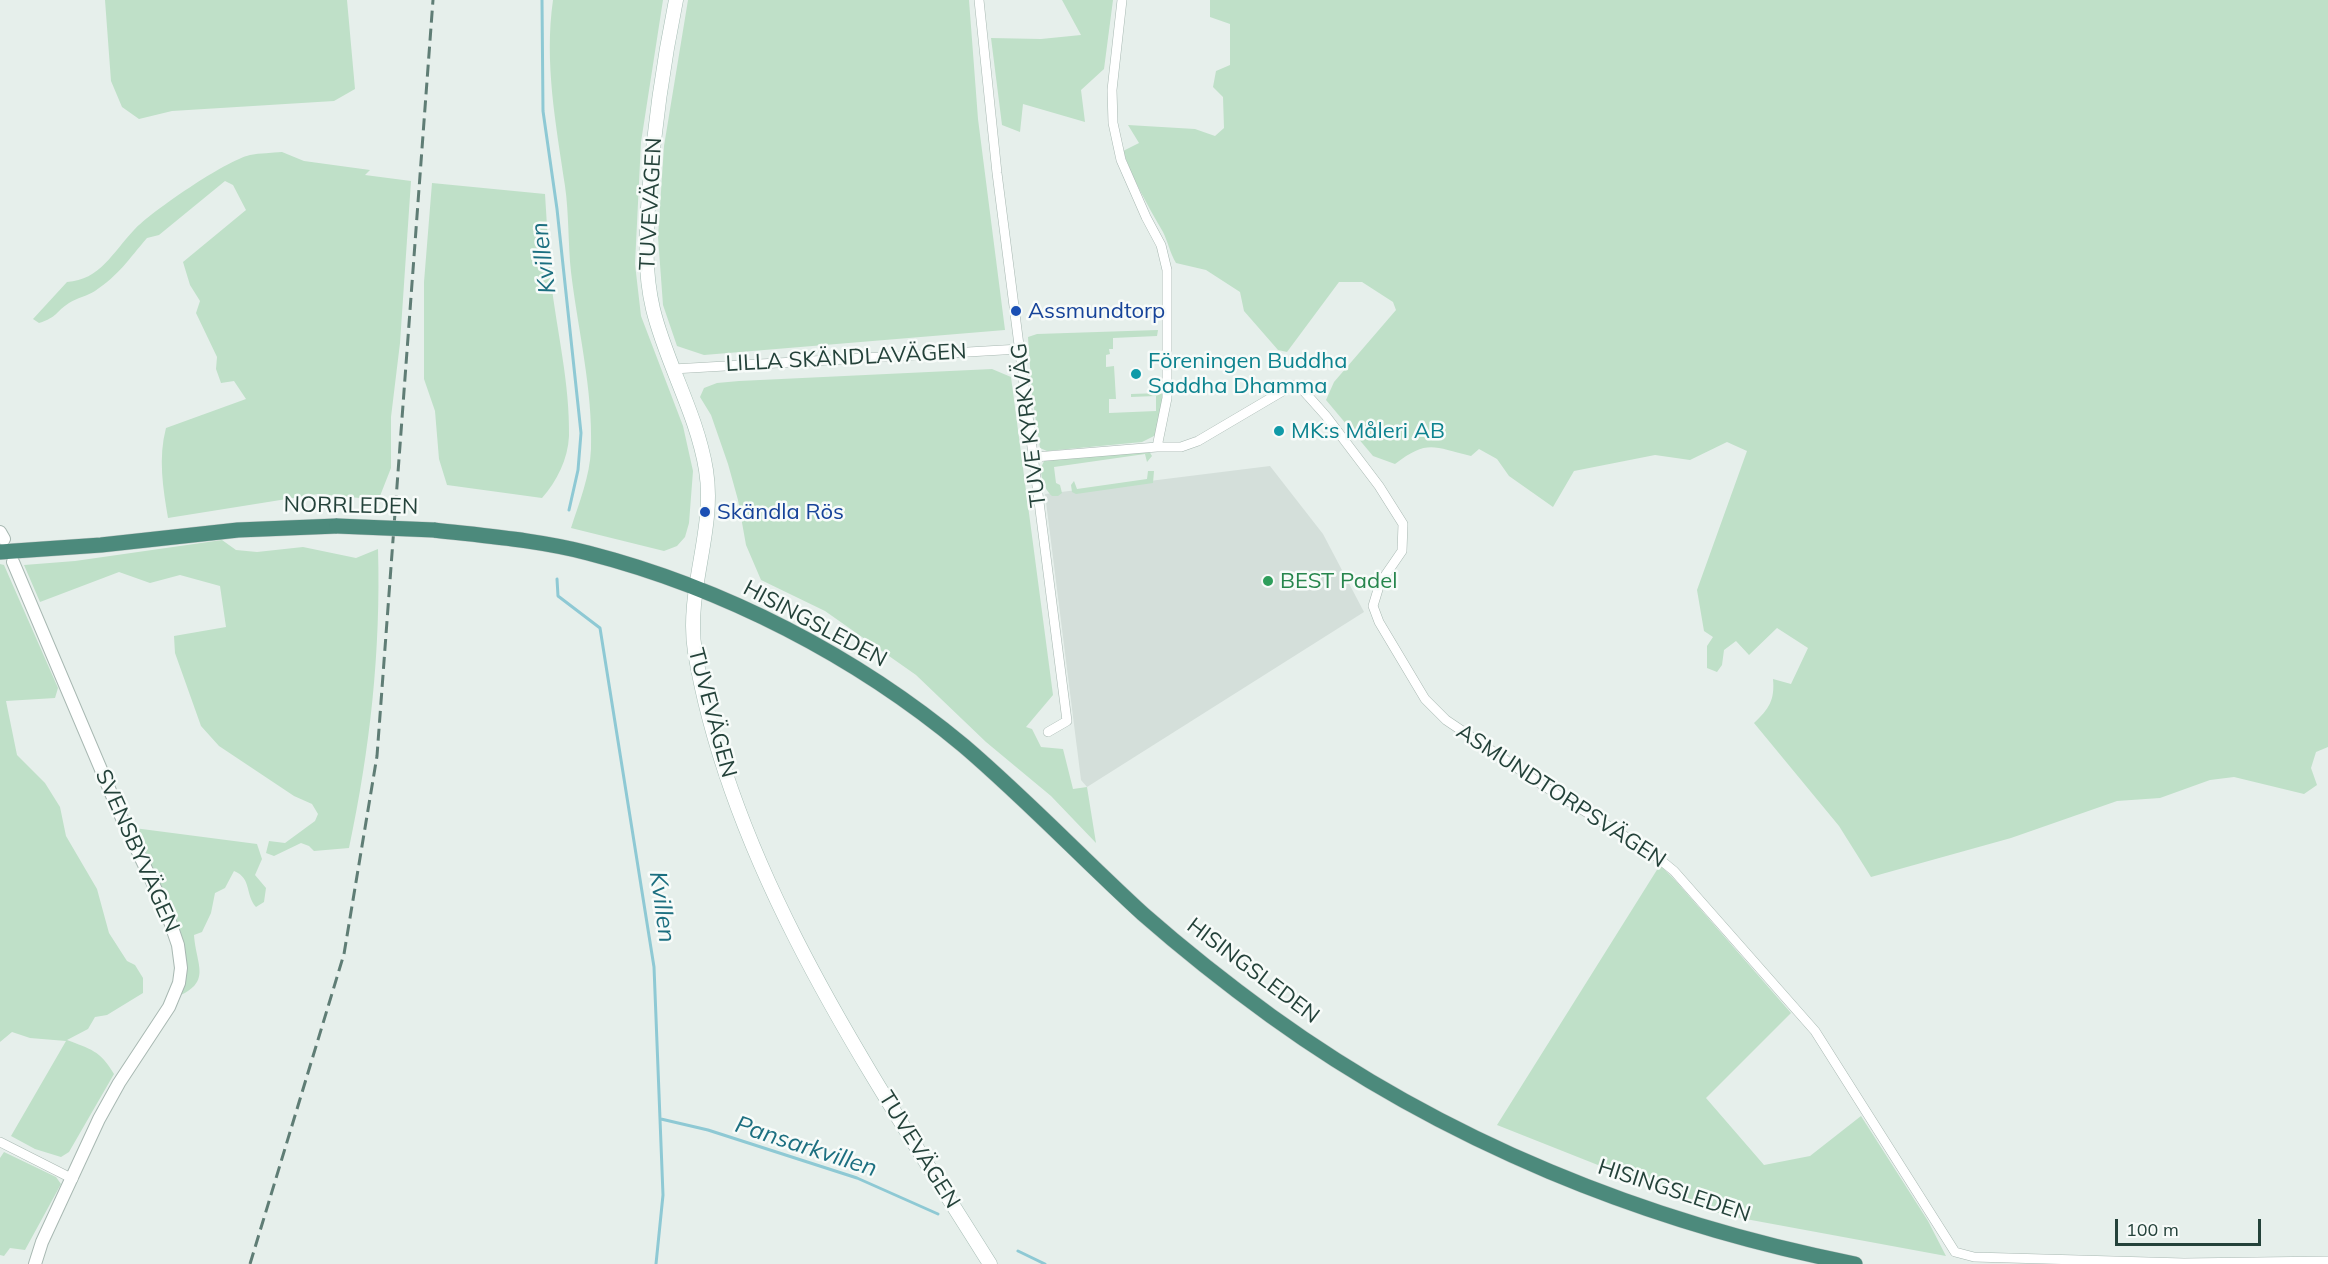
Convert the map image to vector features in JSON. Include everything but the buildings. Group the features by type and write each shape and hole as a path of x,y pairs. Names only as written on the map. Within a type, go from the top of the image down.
{"highway":[{"name":"NORRLEDEN","path":"1,541 53,549 263,528 337,526 434,530 585,552 695,588"},
{"name":"HISINGSLEDEN","path":"695,588 802,637 863,672 905,701 963,746 1179,945 1274,1018 1376,1084 1504,1152 1625,1202 1744,1238 1855,1264"}],"main road":[{"name":"TUVEVÄGEN","path":"676,0 656,117 646,256 652,308 706,470 705,512 695,588 693,638 707,708 737,801 767,875 836,1013 990,1264"}],"street":[{"name":"TUVE KYRKVÄG","path":"979,0 990,119 1067,721 1048,732"},
{"path":"1035,458 1157,447 1167,398 1167,270 1161,245 1121,160 1113,123 1112,90 1122,0"},
{"name":"LILLA SKÄNDLAVÄGEN","path":"673,369 1020,349"},
{"name":"ASMUNDTORPSVÄGEN","path":"1157,447 1181,447 1198,441 1293,385 1309,395 1363,464 1403,524 1402,551 1380,584 1373,606 1379,622 1425,699 1446,720 1547,788 1652,853 1674,871 1815,1031 1955,1252 1974,1257 2161,1263 2328,1260"},
{"name":"SVENSBYVÄGEN","path":"13,562 111,792 167,913 178,945 180,962 179,983 174,996 112,1093 42,1242 35,1264"},
{"path":"0,1142 73,1179"}],"shaded area":[{"path":"1270,466 1323,534 1364,612 1087,787 1081,780 1045,494"}],"green space":[{"path":"105,0 347,0 355,89 334,101 172,111 139,119 122,107 111,81"},
{"path":"553,0 663,0 641,142 635,264 641,316 683,426 693,471 689,523 685,537 677,546 664,551 571,528 589,469 591,427 590,404 571,272 566,197 552,93 550,47"},
{"path":"688,0 969,0 978,119 1005,330 704,355 677,346 663,305 658,237 664,146"},
{"path":"1062,0 1113,0 1104,69 1081,90 1085,122 1023,104 1020,132 1002,125 991,38 1041,39 1081,35"},
{"path":"1210,0 2328,0 2328,747 2316,752 2311,768 2317,785 2304,794 2234,777 2210,780 2160,798 2117,801 2011,838 1871,877 1839,826 1754,723 1770,704 1773,679 1791,684 1808,648 1777,628 1749,655 1736,641 1724,650 1722,665 1717,672 1707,668 1707,646 1713,637 1704,631 1697,590 1747,451 1727,442 1690,460 1655,455 1574,471 1553,507 1509,476 1497,459 1479,449 1471,456 1439,448 1424,448 1395,464 1373,456 1326,400 1334,382 1396,310 1393,302 1362,282 1339,282 1287,352 1278,350 1244,311 1240,292 1206,270 1176,263 1163,232 1136,183 1123,151 1139,143 1128,125 1195,129 1215,136 1224,128 1223,97 1213,87 1216,71 1230,65 1230,24 1210,17"},
{"path":"282,152 304,161 370,170 365,175 411,181 400,343 391,417 391,468 380,496 360,498 318,494 168,518 162,462 166,428 246,399 234,381 221,383 216,369 217,357 196,313 200,301 190,285 183,262 246,210 233,185 225,181 159,235 147,238 104,285 64,306 45,321 39,323 33,319 67,282 88,276 105,264 134,230 189,188 239,159 254,154"},
{"path":"432,183 545,194 551,281 565,378 569,436 561,469 542,498 447,485 439,459 435,411 424,379 424,282"},
{"path":"1158,330 1157,336 1113,338 1113,349 1109,349 1110,354 1106,355 1106,367 1114,366 1116,399 1109,399 1109,413 1156,411 1156,396 1131,397 1131,394 1161,393 1164,396 1156,435 1142,442 1047,451 1040,448 1032,395 1028,337 1037,334"},
{"path":"992,369 1011,377 1053,695 1026,727 1032,729 1041,747 1063,749 1073,789 1087,787 1096,843 1051,796 986,742 916,675 825,611 761,580 746,545 738,500 728,464 711,415 700,397 704,388 717,383"},
{"path":"1149,451 1152,456 1147,462 1145,454 1054,467 1056,483 1060,485 1062,493 1058,496 1052,496 1049,493 1042,479 1041,469 1045,460"},
{"path":"1148,471 1154,471 1153,483 1076,494 1072,492 1071,485 1074,481 1077,489 1147,479"},
{"path":"222,540 236,550 257,552 303,547 356,558 378,549 376,662 363,774 349,848 314,851 301,843 274,856 266,853 269,841 285,843 315,821 318,814 312,804 294,796 219,746 201,726 175,653 174,636 226,627 220,586 180,575 150,583 119,572 40,602 24,565 75,561"},
{"path":"0,564 4,565 58,688 55,698 6,701 17,755 45,783 60,807 66,836 97,889 109,933 127,961 135,965 143,978 143,993 107,1015 95,1017 88,1029 67,1040 99,1055 114,1074 69,1152 61,1157 35,1149 11,1136 66,1041 30,1038 12,1032 0,1042"},
{"path":"134,828 257,844 262,859 255,875 266,888 264,902 256,907 250,897 246,882 240,874 234,871 225,888 215,893 211,913 202,932 194,935 200,971 199,978 196,984 179,996 166,899"},
{"path":"1660,865 1791,1013 1706,1098 1764,1165 1810,1156 1861,1116 1928,1221 1946,1256 1724,1215 1497,1125"},
{"path":"4,1152 56,1177 61,1184 25,1250 10,1248 4,1256 0,1255 0,1158"}],"waterway":[{"name":"Kvillen","path":"542,0 543,111 557,209 581,433 578,470 569,510"},
{"name":"Kvillen","path":"557,579 558,596 600,628 654,967 663,1195 656,1264"},
{"name":"Pansarkvillen","path":"661,1119 708,1130 857,1178 938,1214"},
{"name":"Pansarkvillen","path":"1018,1251 1045,1264"}],"railway":[{"path":"250,1264 344,954 377,756 433,0"}],"place":[{"name":"Assmundtorp","path":"1016,311"},
{"name":"Föreningen Buddha Saddha Dhamma","path":"1136,374"},
{"name":"MK:s Måleri AB","path":"1279,431"},
{"name":"Skändla Rös","path":"705,512"},
{"name":"BEST Padel","path":"1268,581"}]}
